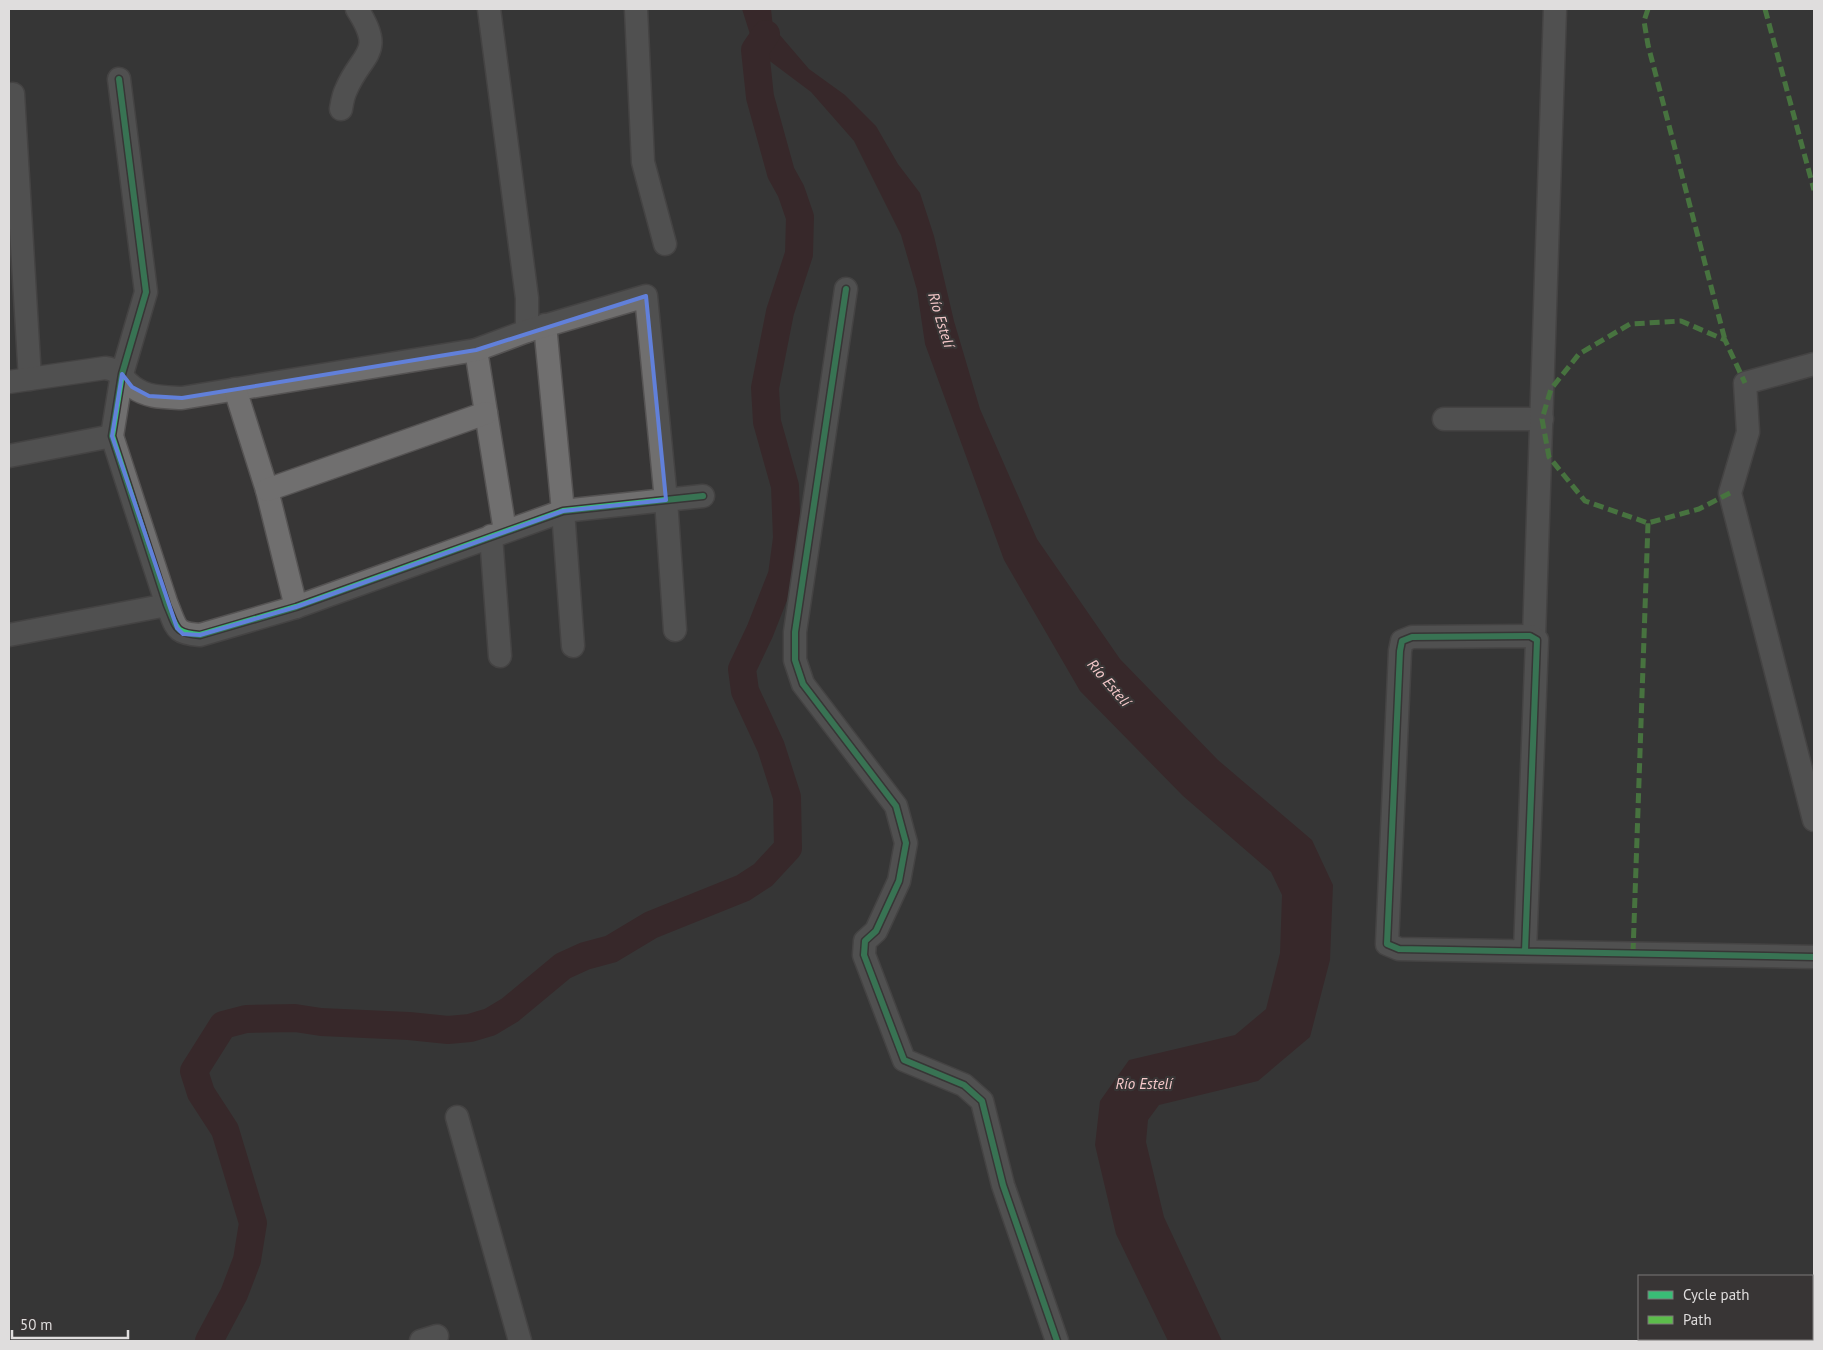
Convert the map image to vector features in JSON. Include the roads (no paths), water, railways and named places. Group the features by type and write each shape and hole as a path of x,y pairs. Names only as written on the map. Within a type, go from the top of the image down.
{"street":[{"path":"341,109 346,90 371,50 370,34 357,9"},
{"path":"489,9 527,298 536,328 563,511 572,646"},
{"path":"636,9 643,162 665,244"},
{"path":"1525,951 1537,640 1534,637 1555,9"},
{"path":"119,79 146,292 122,374 112,436 167,605 177,628 183,634 200,635 296,607 563,511 703,496"},
{"path":"13,94 19,381 105,368 115,369 132,386 149,396 182,398 476,350 536,328 646,296 666,500 675,630"},
{"path":"846,289 797,623 795,660 803,684 896,806 906,843 899,881 876,931 865,941 864,955 904,1060 964,1085 982,1101 1003,1185 1057,1341"},
{"path":"476,350 486,413 498,534 500,656"},
{"path":"1814,364 1745,383 1748,432 1730,493 1814,820"},
{"path":"236,389 267,490 296,607"},
{"path":"267,490 486,413"},
{"path":"1444,419 1542,419"},
{"path":"9,456 112,436"},
{"path":"9,636 167,605"},
{"path":"1534,637 1412,637 1402,642 1386,932 1387,944 1399,948 1814,956"},
{"path":"457,1116 520,1341"}],"water":[{"name":"Río Estelí","path":"742,9 771,9 773,27 809,69 845,95 876,126 898,164 920,193 934,236 954,321 980,409 1037,539 1120,659 1218,760 1312,840 1333,885 1330,960 1310,1037 1258,1081 1159,1105 1148,1120 1146,1142 1164,1217 1222,1341 1168,1341 1116,1234 1095,1145 1100,1101 1129,1060 1235,1035 1266,1009 1280,953 1282,895 1271,872 1183,796 1080,691 1004,560 925,344 917,290 901,235 854,141 811,92 755,50"}],"waterway":[{"path":"209,1341 234,1294 247,1260 253,1223 225,1130 201,1093 194,1071 223,1025 246,1019 295,1018 321,1022 409,1026 448,1030 470,1028 490,1022 510,1010 563,966 585,956 611,949 651,925 743,888 763,875 788,848 787,797 771,747 745,691 742,669 760,631 782,575 787,538 785,486 767,422 765,388 780,312 799,254 800,217 791,191 781,173 760,97 755,50 766,34"}]}
